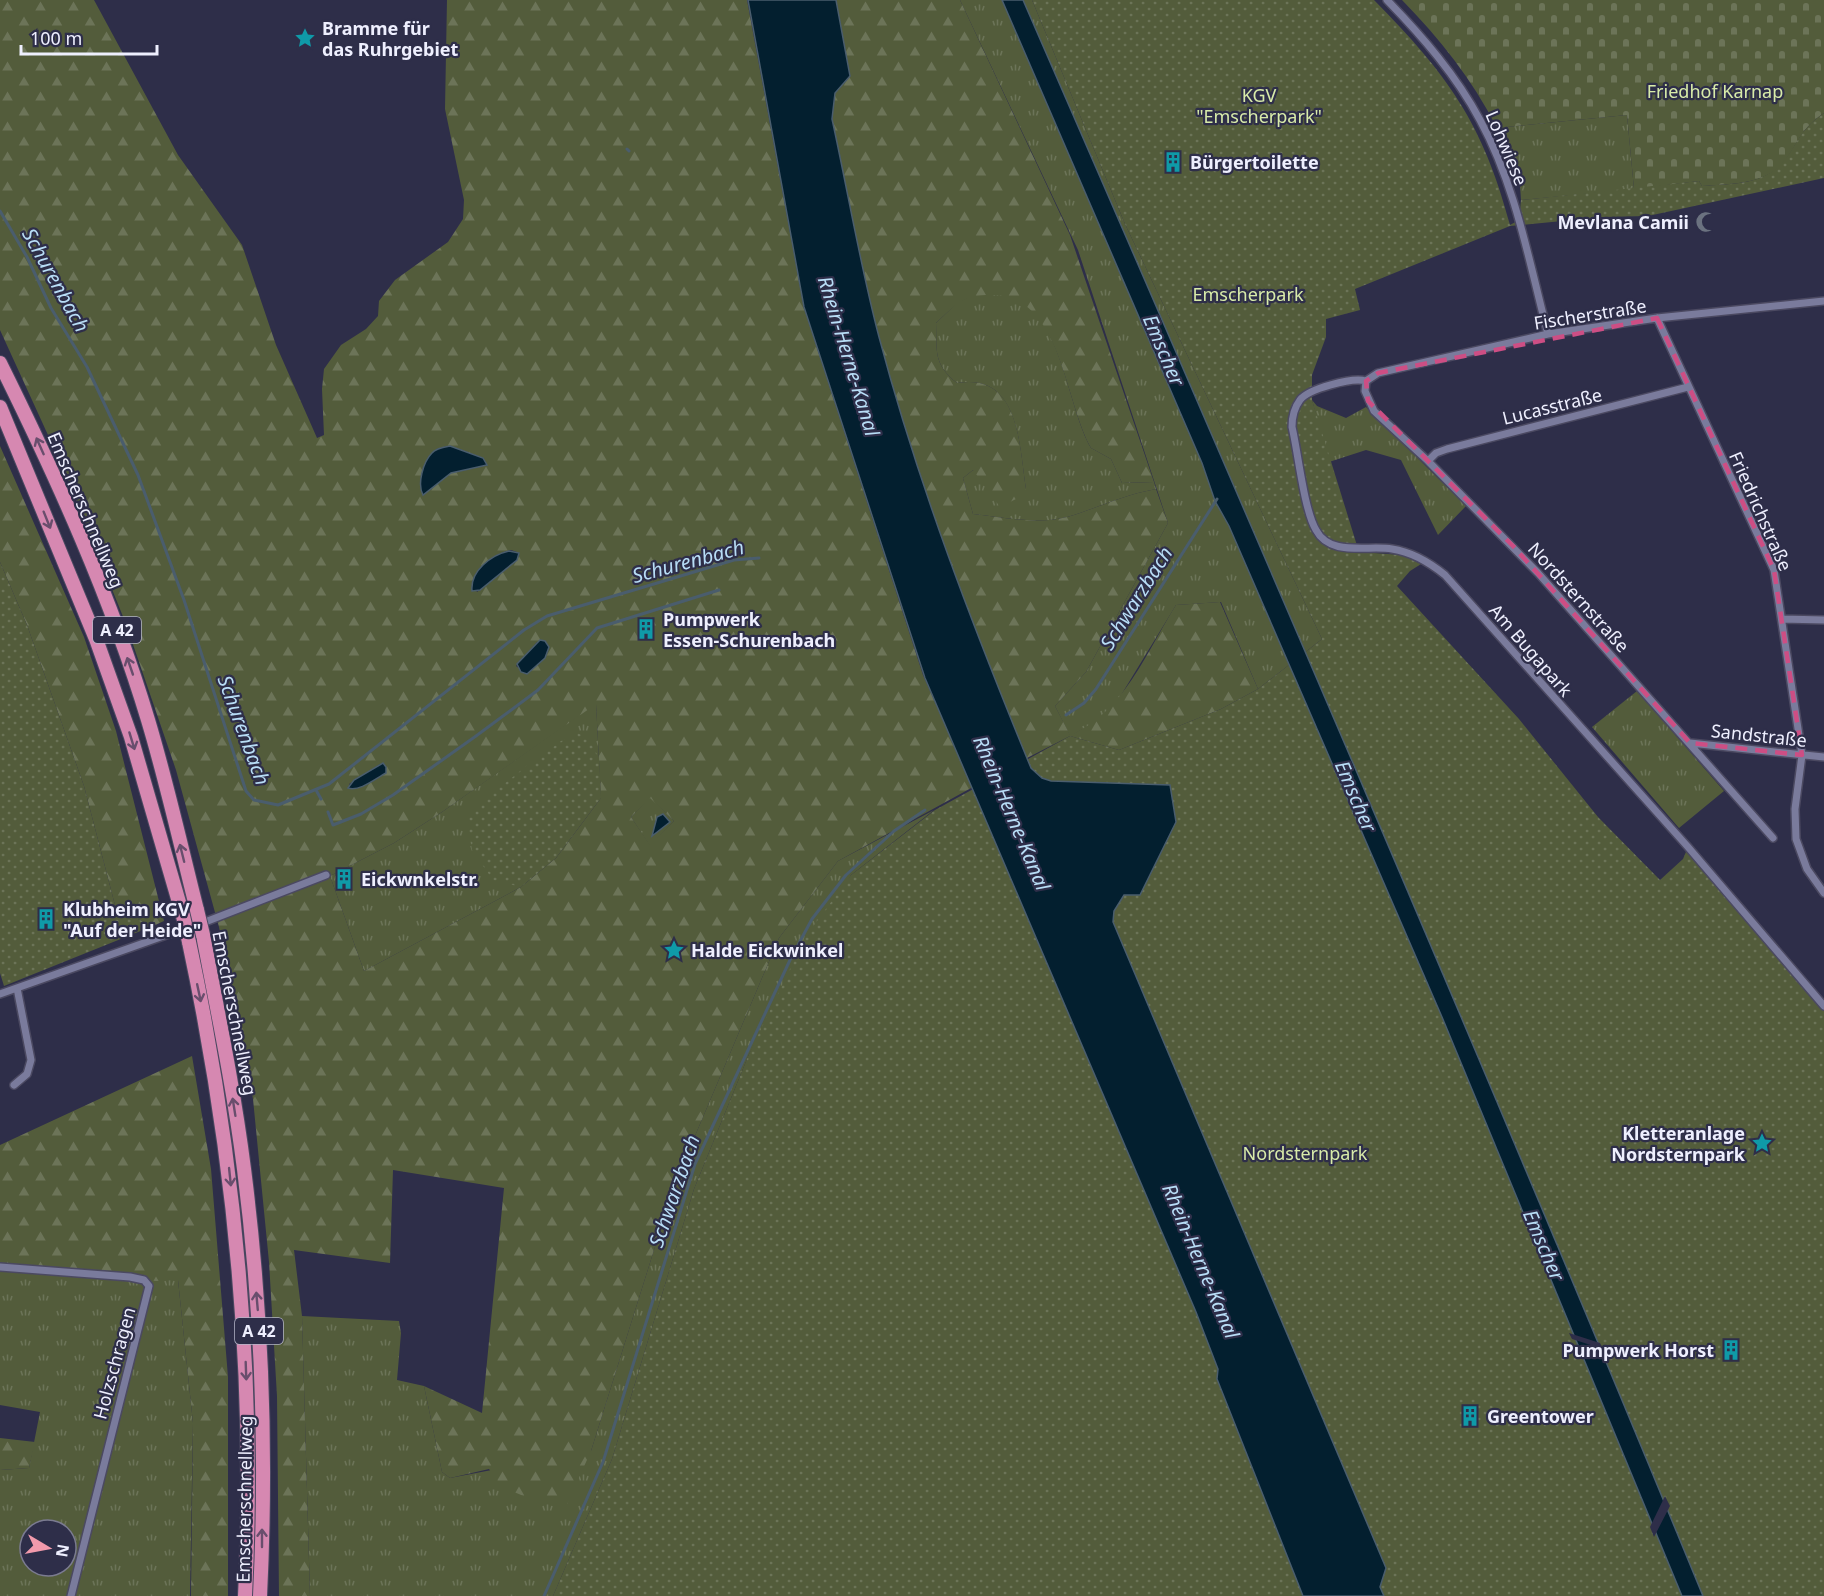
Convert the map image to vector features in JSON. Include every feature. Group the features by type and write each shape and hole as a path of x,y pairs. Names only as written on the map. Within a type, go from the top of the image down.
{"highway":[{"name":"Emscherschnellweg","path":"0,363 73,519 117,629 148,721 203,935 223,1038 244,1169 259,1332 263,1415 260,1596"},
{"name":"Emscherschnellweg","path":"0,407 100,650 131,737 189,942 230,1171 244,1334 248,1416 245,1596"}],"street":[{"name":"Lohwiese","path":"1387,0 1438,58 1480,120 1513,201 1548,334"},
{"name":"Fischerstraße","path":"1366,381 1378,373 1548,334 1658,318 1824,301"},
{"name":"Friedrichstraße","path":"1658,318 1774,570 1802,755 1795,826 1796,839 1807,868 1824,893"},
{"name":"Am Bugapark","path":"1366,381 1360,379 1338,383 1308,393 1298,401 1293,413 1292,427 1309,509 1319,535 1338,547 1380,548 1407,553 1445,575 1688,847 1824,1006"},
{"name":"Nordsternstraße","path":"1366,381 1365,392 1374,411 1428,461 1538,573 1773,838"},
{"name":"Lucasstraße","path":"1428,461 1436,453 1447,449 1688,387"},
{"path":"1782,619 1824,620"},
{"name":"Sandstraße","path":"1690,743 1824,757"},
{"path":"0,994 248,907 326,874"},
{"path":"14,1085 27,1074 31,1060 17,988"},
{"name":"Holzschragen","path":"0,1268 130,1277 144,1280 149,1286 71,1596"}],"highlighted area":[{"path":"1657,318 1774,570 1802,755 1690,743 1513,546 1368,401 1366,381 1378,373"}],"green space":[{"path":"0,0 94,0 178,155 242,245 276,345 317,438 324,435 322,389 324,369 341,345 366,329 378,316 379,301 395,280 448,242 463,219 464,200 445,109 447,0 747,0 804,308 923,675 973,787 838,861 779,938 675,1183 591,1451 567,1504 526,1497 502,1487 489,1469 450,1478 442,1472 424,1386 482,1413 504,1188 393,1170 390,1263 294,1250 302,1316 310,1596 279,1596 277,1396 269,1262 253,1099 219,927 176,770 126,624 64,470 0,330","holes":["511,550 517,552 517,560 477,592 472,583 479,571 493,558","537,642 545,658 527,674 516,666","596,704 601,798 556,858 521,887 364,971 330,876 394,843 442,812","380,764 386,773 353,789 349,784","650,798 674,821 650,845 631,817"]},
{"path":"836,0 960,0 1070,235 1154,482 1122,483 1111,459 1091,448 1082,429 1058,355 1048,332 1034,313 1017,300 995,295 976,296 956,305 936,323 938,356 944,370 957,383 978,383 993,389 1005,400 1018,433 1026,489 1020,497 1000,507 973,470 963,478 973,514 1020,520 1056,519 1156,489 1168,523 1086,672 1055,706 1070,735 1089,725 1119,697 1144,661 1176,605 1220,602 1258,689 1221,709 1119,750 1070,736 1027,758 946,550 894,391 872,311 832,119 835,93 850,76"},
{"path":"960,0 1032,0 1125,224 1322,639 1258,689 1221,602 1176,605 1115,705 1096,722 1070,736 1055,706 1086,672 1168,523 1078,250"},
{"name":"Nordsternpark","path":"1032,0 1374,0 1423,52 1460,102 1488,157 1510,225 1519,220 1521,200 1699,181 1702,186 1732,184 1762,177 1779,166 1802,133 1824,113 1824,178 1648,216 1603,217 1510,226 1355,289 1360,310 1326,319 1326,337 1312,375 1312,400 1359,552 1402,555 1421,564 1410,571 1397,586 1519,719 1598,817 1660,880 1683,859 1688,847 1824,1006 1824,1596 553,1596 612,1459 694,1189 749,1054 806,936 851,875 935,810 1070,736 1119,750 1221,709 1258,689 1322,639 1125,224"},
{"name":"Friedhof Karnap","path":"1402,0 1824,0 1824,113 1802,133 1779,167 1762,177 1732,184 1702,186 1699,181 1634,189 1627,115 1497,128 1477,93 1454,60"},
{"path":"1627,115 1634,189 1521,200 1520,185 1497,128"},
{"path":"975,294 1008,295 1029,306 1053,341 1091,448 1111,459 1122,483 1154,482 1156,489 1056,519 1020,520 973,514 963,478 973,470 1026,489 1018,434 1005,400 993,389 978,383 957,383 944,370 938,356 936,323 957,303"},
{"path":"1312,400 1317,406 1346,418 1366,407 1466,506 1438,535 1401,460 1366,450 1329,462"},
{"path":"0,446 84,637 116,731 164,921 153,926 116,909 84,786 27,625 0,562"},
{"path":"0,562 27,625 84,786 116,909 153,926 4,986 0,973"},
{"path":"1637,691 1724,791 1679,828 1592,727"},
{"path":"596,703 601,798 521,887 364,971 330,876 394,843 442,812"},
{"path":"575,732 588,738 599,758 601,798 556,858 521,887 493,880 472,850 466,815 530,763"},
{"path":"650,797 674,821 650,846 631,817"},
{"path":"934,810 851,875 749,1054 694,1189 612,1459 553,1596 310,1596 302,1316 399,1321 401,1333 397,1380 424,1386 442,1472 450,1478 591,1451 675,1183 779,938 838,861"},
{"path":"192,1056 211,1169 228,1377 228,1596 191,1596 193,1423 178,1280 156,1281 0,1264 0,1145"},
{"path":"0,1267 178,1280 193,1423 190,1596 0,1596 0,1470 29,1468 40,1412 0,1405"},
{"path":"0,1438 35,1442 29,1468 0,1470"}],"water":[{"name":"Rhein-Herne-Kanal","path":"748,0 836,0 850,76 835,93 832,119 872,310 894,392 929,501 988,662 1031,768 1042,778 1051,781 1170,785 1176,822 1140,895 1124,895 1114,911 1113,922 1386,1568 1380,1587 1384,1596 1303,1596 1217,1379 1218,1369 1196,1312 925,678 804,307"},
{"name":"Emscher","path":"1002,0 1023,0 1367,796 1703,1596 1682,1596 1442,1017 1229,526 1215,501 1202,463"},
{"path":"450,446 483,458 487,465 451,473 423,495 421,479 426,462 436,450"},
{"path":"509,551 519,553 517,560 480,590 472,591 474,577 483,565 495,556"},
{"path":"540,640 545,641 549,647 545,658 527,674 521,672 517,664"},
{"path":"383,763 386,773 362,787 348,788 354,780"},
{"path":"663,814 670,822 652,836 657,817"}],"pier":[{"path":"1569,1333 1600,1343 1603,1349 1572,1339"},
{"path":"1665,1496 1670,1506 1654,1537 1650,1527"}],"waterway":[{"name":"Schurenbach","path":"0,211 27,257 51,308 87,367 138,475 184,600 246,791 254,800 278,805 329,784 524,630 547,616 734,560 759,558"},
{"name":"Schwarzbach","path":"1066,715 1084,703 1096,689 1217,499"},
{"path":"328,812 333,825 361,814 393,795 538,690 597,628 719,590"},
{"path":"316,790 321,799"},
{"name":"Schwarzbach","path":"544,1596 603,1462 695,1164 790,960 812,919 846,875 894,831 925,810"}],"place":[{"name":"Bramme für das Ruhrgebiet","path":"305,38"},
{"name":"Bürgertoilette","path":"1173,162"},
{"name":"Mevlana Camii","path":"1706,222"},
{"name":"Pumpwerk Essen-Schurenbach","path":"646,629"},
{"name":"Eickwnkelstr.","path":"344,879"},
{"name":"Klubheim KGV \"Auf der Heide\"","path":"46,919"},
{"name":"Halde Eickwinkel","path":"674,950"},
{"name":"Kletteranlage Nordsternpark","path":"1762,1143"},
{"name":"Pumpwerk Horst","path":"1731,1350"},
{"name":"Greentower","path":"1470,1416"}],"park label":[{"name":"KGV \"Emscherpark\"","path":"1259,106"},
{"name":"Emscherpark","path":"1248,294"}]}
